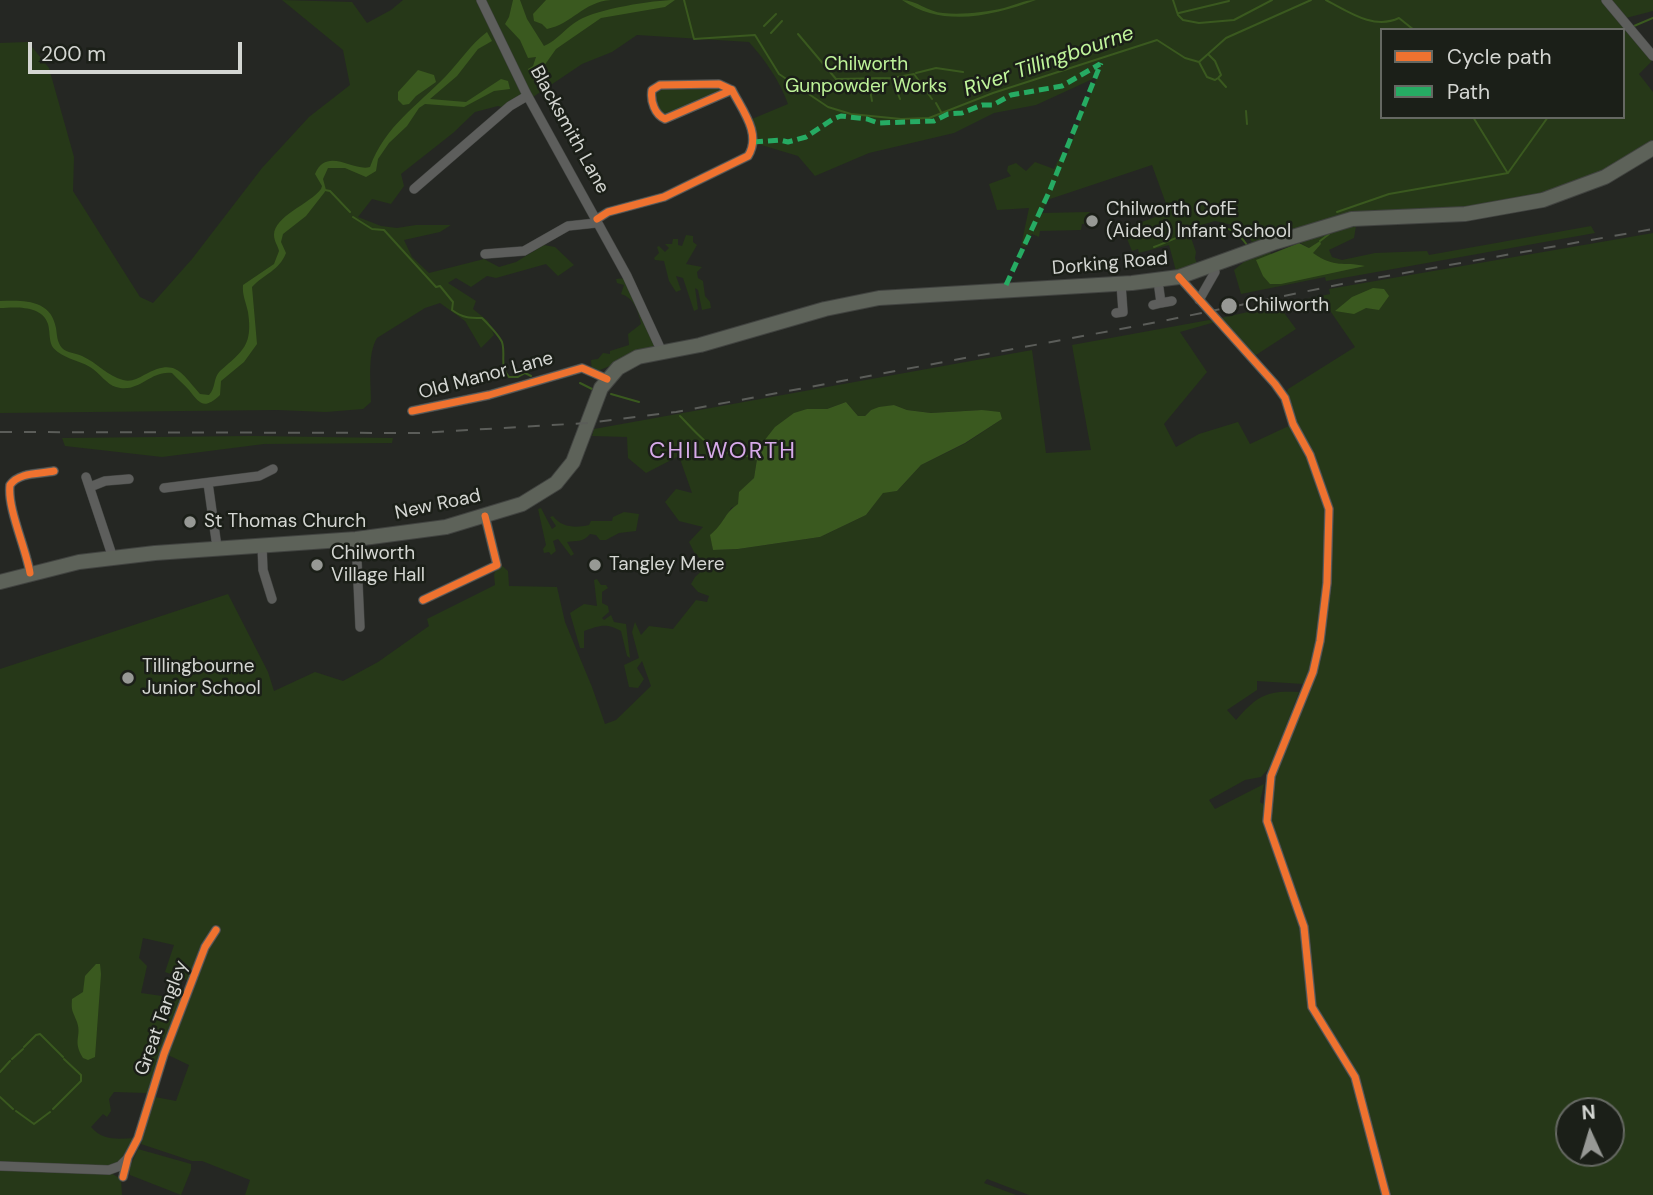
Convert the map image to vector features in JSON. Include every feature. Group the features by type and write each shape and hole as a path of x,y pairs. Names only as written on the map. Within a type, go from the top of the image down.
{"main road":[{"name":"Dorking Road","path":"589,419 597,396 607,379 632,359 700,345 853,302 922,294 1029,292 1179,277 1276,242 1352,219 1465,214 1543,200 1605,177 1653,148"},
{"name":"New Road","path":"0,582 79,562 217,547 356,539 446,527 534,499 556,484 573,463 589,419"}],"street":[{"name":"Blacksmith Lane","path":"481,0 527,96 627,276 662,352"},
{"path":"1606,0 1653,56"},
{"path":"485,254 524,251 568,226 596,221 608,212 664,197 748,156 752,149 753,134 732,90 719,84 660,86 652,90 651,95 658,114 665,119 732,90"},
{"path":"414,189 510,106 527,96"},
{"path":"1199,300 1215,272 1214,264"},
{"path":"1179,277 1285,398 1293,424 1310,455 1329,509 1327,583 1320,642 1313,672 1271,776 1267,821 1304,927 1312,1007 1354,1077 1386,1195"},
{"path":"1158,281 1157,304 1172,301"},
{"path":"1121,284 1122,312"},
{"path":"1029,292 1061,293"},
{"name":"Old Manor Lane","path":"412,411 489,395 582,368 607,379"},
{"path":"164,488 259,476 273,469"},
{"path":"30,573 26,550 10,499 9,479 54,471"},
{"path":"86,477 113,558"},
{"path":"90,487 105,481 129,479"},
{"path":"208,483 217,547"},
{"path":"423,600 498,565 485,516"},
{"path":"356,539 360,627"},
{"path":"262,545 264,570 272,599"},
{"name":"Great Tangley","path":"123,1177 164,1054 205,947 216,930"},
{"path":"0,1166 109,1170 120,1166 128,1157"}],"green space":[{"path":"282,0 352,2 367,23 403,0 477,0 524,95 505,108 498,106 475,112 401,174 404,186 391,204 372,199 358,217 381,226 397,228 451,225 440,232 404,240 412,257 429,273 484,259 499,267 516,262 544,245 555,247 574,265 558,276 546,264 496,278 487,276 471,287 456,278 448,283 476,301 473,309 488,321 494,335 481,348 465,321 440,303 425,308 377,338 371,360 371,402 363,409 326,412 277,410 0,413 0,43 28,42 49,68 74,157 73,191 140,297 153,303 192,259 262,168 309,117 350,85 343,50"},
{"name":"Chilworth Gunpowder Works","path":"485,0 1603,0 1653,60 1639,74 1653,92 1653,141 1595,175 1550,192 1505,204 1448,210 1339,215 1318,224 1252,242 1242,227 1215,221 1188,229 1197,264 1176,271 1169,245 1139,253 1138,249 1132,251 1123,229 1169,212 1152,165 1047,200 1042,213 1089,212 1095,218 1094,223 1082,224 1081,230 1040,231 1039,237 1032,234 1026,247 1021,246 1029,208 997,210 989,184 1011,176 1007,171 1008,166 1016,163 1026,171 1035,162 1054,169 1062,152 1067,154 1097,77 1036,105 994,113 954,133 869,153 815,176 798,156 758,144 752,119 788,104 772,71 749,42 637,35 612,52 582,64 533,97"},
{"path":"1610,0 1653,0 1653,11 1626,18"},
{"path":"719,88 720,91 668,116 660,111 657,105 655,94 663,89"},
{"path":"1356,226 1354,238 1329,250 1332,257 1342,260 1375,253 1427,251 1429,255 1591,226 1595,233 1326,281 1325,277 1241,294 1234,270 1245,261 1269,252 1290,271 1321,244 1320,242 1309,248 1299,242"},
{"path":"1653,233 1653,1195 1029,1195 987,1179 984,1183 1016,1195 245,1195 250,1180 202,1161 192,1161 141,1144 155,1097 176,1101 189,1065 168,1055 206,954 220,930 212,927 190,981 165,972 174,945 143,938 139,958 147,966 141,993 183,999 145,1113 146,1093 114,1092 109,1099 111,1111 107,1117 103,1114 91,1127 105,1137 135,1138 121,1162 112,1168 0,1164 0,669 228,594 268,672 274,691 315,672 343,681 378,662 429,626 427,619 495,585 494,575 498,562 508,571 509,586 557,587 565,622 605,724 616,720 651,686 642,661 637,668 644,679 638,688 629,687 624,665 639,658 632,632 635,622 641,635 649,626 673,629 696,600 707,602 709,596 698,592 691,584 707,566 689,542 703,527 679,521 665,502 676,489 692,493 679,456 646,473 628,458 627,437 592,436 594,429 1032,350 1046,453 1091,450 1072,345 1209,320 1215,322 1180,332 1207,372 1164,424 1176,447 1199,434 1238,422 1250,444 1293,424 1285,398 1288,389 1355,347 1324,302 1282,310 1296,329 1256,355 1245,352 1216,319 1330,294 1329,289","holes":["846,402 858,416 894,405 907,410 931,413 982,410 1002,419 966,443 921,465 897,491 883,492 866,515 820,537 713,550 711,535 723,525 731,508 739,504 740,492 754,478 757,459 807,409 827,409","1312,667 1316,674 1263,804 1260,802 1264,784 1215,809 1209,800 1245,780 1261,777 1271,766 1299,692 1278,692 1263,696 1236,720 1227,710 1257,690 1257,681 1303,684"]},
{"path":"686,235 693,236 693,242 697,245 686,264 702,267 697,272 698,278 703,281 705,296 711,308 702,310 698,290 695,288 698,309 694,311 683,278 676,276 681,290 676,292 669,281 664,261 654,258 659,253 657,247 665,252 669,248 665,244 672,244 673,239 678,239 678,245 682,246"},
{"path":"626,278 657,343 649,350 600,370 599,373 592,373 591,360 598,359 603,353 610,354 610,351 629,345 628,334 641,324 635,305 621,294 624,285 617,283 616,279"},
{"path":"62,438 393,438 392,443 264,444 162,457 65,446"},
{"path":"541,508 552,529 556,526 550,517 553,516 565,525 579,527 589,525 591,521 612,521 613,517 624,512 639,514 636,531 619,533 606,540 600,540 596,535 590,534 582,540 567,542 574,554 571,556 558,539 553,541 556,551 551,555 549,552 544,553 543,549 546,545 538,509"},
{"path":"597,579 601,585 608,588 602,592 602,603 608,606 609,612 602,618 604,620 611,615 614,622 626,624 630,658 627,656 621,631 611,626 598,626 584,631 584,648 580,648 570,613 584,604 597,606 594,580"},
{"path":"138,1149 191,1164 181,1195 130,1175 129,1169"},
{"path":"0,1169 111,1173 121,1179 122,1195 0,1195"}],"shaded area":[{"path":"513,0 520,0 527,19 544,46 574,23 599,12 675,0 665,7 601,18 556,49 534,80 528,69 533,66 536,57 528,58 520,40 505,24"},
{"path":"546,0 611,0 593,5 564,23 547,29 534,21 533,14"},
{"path":"902,0 938,12 958,14 990,11 1036,0 1002,11 951,17 918,9"},
{"path":"487,32 492,41 478,49 457,76 430,99 466,102 501,79 508,81 510,89 494,91 464,107 425,104 389,143 378,159 376,171 366,177 345,168 328,168 323,179 326,190 324,193 306,216 283,234 281,242 286,253 283,259 252,287 257,344 244,362 221,381 220,395 210,403 199,402 172,373 157,375 131,387 113,386 90,367 55,350 51,344 48,324 40,313 28,308 0,308 0,301 27,301 42,306 53,318 62,348 80,355 118,378 131,380 154,370 170,367 182,373 200,394 209,395 218,374 240,352 247,340 249,323 243,285 274,264 279,251 274,237 276,228 286,216 321,189 315,174 320,166 333,161 363,168 370,167 393,128"},
{"path":"418,70 434,75 436,82 409,104 403,105 398,100 398,92"},
{"path":"1320,241 1321,244 1313,253 1321,258 1333,263 1365,266 1281,284 1270,284 1263,276 1256,260 1299,243 1309,248"},
{"path":"1373,288 1384,289 1389,296 1379,310 1366,308 1354,314 1335,311 1352,297"},
{"path":"846,402 858,416 865,416 879,407 894,405 907,410 931,413 982,410 1000,412 1002,419 965,443 921,465 897,491 883,493 866,515 820,537 713,550 710,535 738,504 739,492 754,478 764,441 775,427 794,413 807,409 827,409"},
{"path":"96,964 100,964 101,974 95,1057 88,1060 83,1058 78,1047 78,1027 72,999 83,992 85,976"}],"waterway":[{"name":"River Tillingbourne","path":"684,0 694,39 755,35 779,74 828,107 851,114 901,119 929,118 993,93 1157,40 1185,58 1199,62 1226,38 1311,0"},
{"path":"1173,0 1178,15 1183,20 1199,23 1234,20 1272,0"},
{"path":"1326,0 1371,21 1399,18 1412,28"},
{"path":"1179,13 1229,1"},
{"path":"764,26 776,14"},
{"path":"1634,26 1653,18"},
{"path":"771,33 782,21"},
{"name":"River Tillingbourne","path":"798,34 836,79 892,78 914,74 932,99"},
{"path":"1208,54 1215,61 1221,75 1219,77"},
{"path":"1199,62 1207,77 1215,80 1218,78 1226,87"},
{"path":"916,73 936,68 963,72"},
{"name":"River Tillingbourne","path":"892,78 900,99"},
{"name":"River Tillingbourne","path":"868,79 872,101"},
{"name":"River Tillingbourne","path":"936,103 941,112"},
{"path":"1246,111 1247,124"},
{"path":"1474,119 1507,172"},
{"path":"1337,212 1389,194 1508,173 1547,119"},
{"path":"325,190 330,191 350,212"},
{"path":"353,217 372,229 384,230 436,287 440,286 453,302 452,310 466,317 482,318 488,324 502,342 503,365 509,377 518,377 525,373 531,376"},
{"path":"1154,247 1191,232 1215,226 1237,234 1247,245"},
{"path":"1320,241 1329,234"},
{"path":"580,383 592,389"},
{"path":"611,394 639,402"},
{"path":"680,416 700,437 718,450 757,459"},
{"path":"24,1047 40,1034 63,1057"},
{"path":"12,1059 23,1049"},
{"path":"53,1109 81,1081 81,1075 64,1059"},
{"path":"0,1072 10,1061"},
{"path":"0,1097 13,1109"},
{"path":"16,1111 34,1124 50,1112"}],"railway":[{"path":"0,432 418,433 587,423 676,412 1158,322 1342,284 1653,229"}],"marked path":[{"path":"1006,285 1050,190 1101,63"},
{"path":"753,142 788,142 806,137 841,116 878,123 934,121 948,114 962,113 982,105 993,105 1011,95 1062,86 1100,64"}],"cycle path":[{"path":"597,219 608,212 664,197 748,156 752,148 752,131 732,90 719,84 660,85 652,90 652,99 656,111 665,119 732,90"},
{"path":"1179,277 1285,398 1293,424 1310,455 1329,509 1327,583 1320,641 1313,672 1271,776 1267,821 1304,927 1312,1007 1355,1077 1386,1195"},
{"path":"412,411 489,395 582,368 607,379"},
{"path":"30,573 11,505 10,485 24,476 54,471"},
{"path":"423,600 497,565 485,516"},
{"path":"123,1177 164,1054 205,947 216,930"}],"place":[{"name":"Chilworth CofE (Aided) Infant School","path":"1092,221"},
{"name":"Chilworth","path":"1229,306"},
{"name":"St Thomas Church","path":"190,522"},
{"name":"Chilworth Village Hall","path":"317,565"},
{"name":"Tangley Mere","path":"595,565"},
{"name":"Tillingbourne Junior School","path":"128,678"}],"district":[{"name":"CHILWORTH","path":"723,452"}]}
